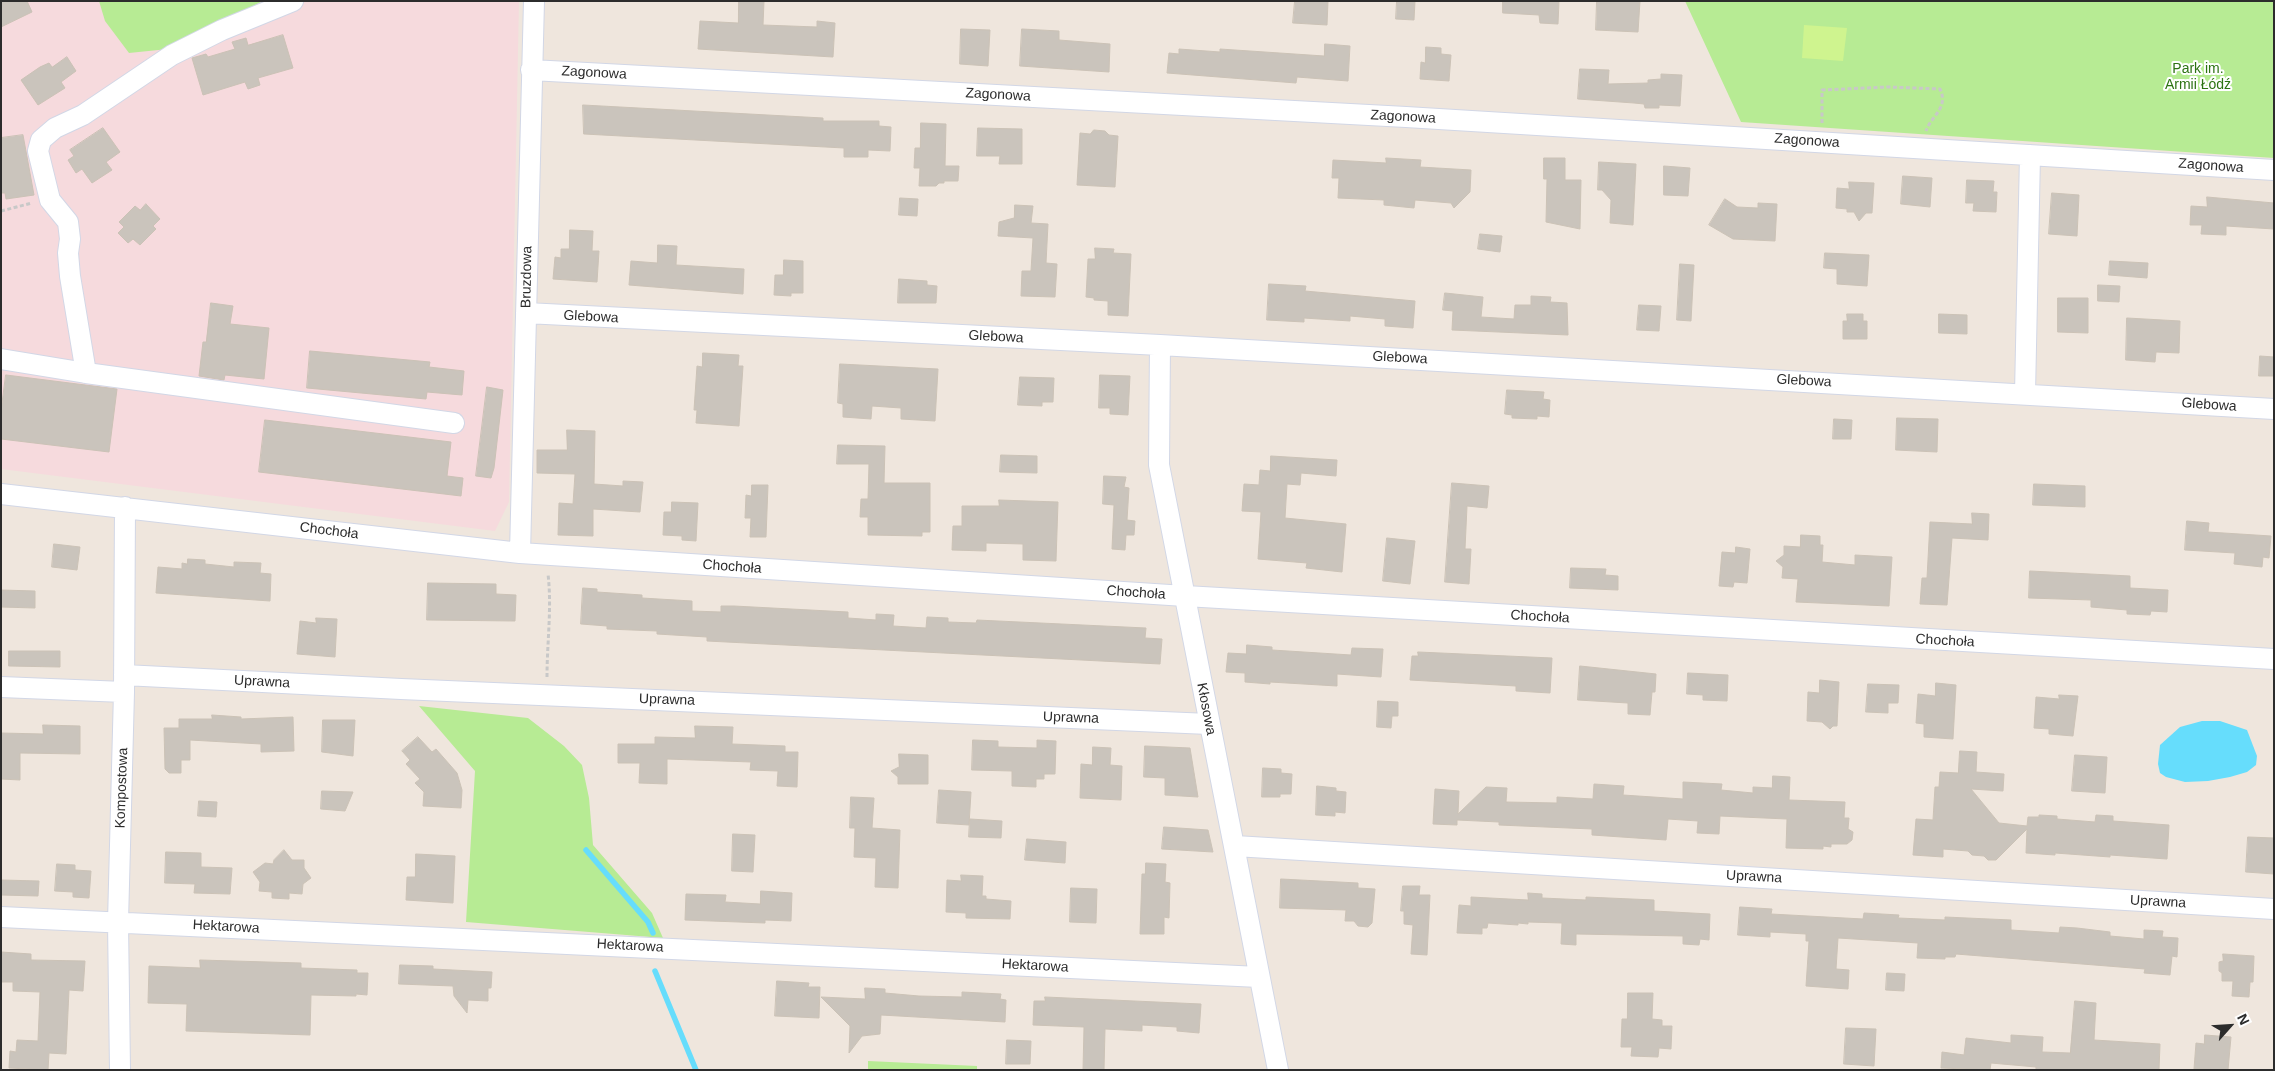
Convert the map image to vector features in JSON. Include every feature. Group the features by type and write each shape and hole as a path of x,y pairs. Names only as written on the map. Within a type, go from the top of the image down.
{"street":[{"path":"86,373 70,276 68,222 50,200 38,151 41,140 55,128 83,115 172,54 222,30 293,1"},
{"name":"Bruzdowa","path":"520,553 534,1"},
{"name":"Zagonowa","path":"531,70 1387,116 2274,170"},
{"path":"2025,394 2030,155"},
{"name":"Glebowa","path":"526,313 1160,345 2274,409"},
{"name":"Kłosowa","path":"1160,345 1159,466 1278,1070"},
{"path":"1,359 86,373 454,423"},
{"name":"Chochoła","path":"1,494 546,555 1185,596 2274,660"},
{"name":"Kompostowa","path":"120,1070 118,922 124,683 125,507"},
{"name":"Uprawna","path":"1,687 124,683 547,695 1209,724"},
{"name":"Uprawna","path":"1234,846 2274,909"},
{"name":"Hektarowa","path":"1,917 1259,977"}],"path":[{"path":"1822,142 1822,90 1888,87 1940,89 1942,108 1927,127 1920,148"},
{"path":"1,211 50,200"},
{"path":"546,555 551,597 547,642 547,695"}],"shaded area":[{"path":"1,1 519,1 509,502 495,531 1,469"}],"green space":[{"path":"99,1 263,1 168,49 129,53 105,21"},
{"name":"Park im. Armii Łódź","path":"1685,1 2274,1 2274,158 1741,122"},
{"path":"1804,25 1847,28 1843,61 1802,58"},
{"path":"419,706 528,718 564,746 582,765 589,798 593,845 652,913 663,938 466,922 475,771"},
{"path":"868,1061 977,1066 977,1070 868,1070"}],"water":[{"path":"2202,721 2220,721 2247,730 2257,756 2256,765 2247,772 2208,781 2185,782 2166,777 2160,773 2158,764 2160,745 2180,727"}],"building":[{"path":"1,1 27,1 32,12 1,27"},
{"path":"739,1 764,1 763,25 817,27 817,21 835,23 833,57 698,49 700,21 738,23"},
{"path":"1295,1 1328,1 1327,25 1293,23"},
{"path":"1397,1 1415,1 1414,20 1396,19"},
{"path":"1503,1 1559,1 1558,24 1540,23 1539,15 1503,13"},
{"path":"1597,1 1640,1 1638,32 1596,30"},
{"path":"961,29 990,30 988,66 960,64"},
{"path":"1022,29 1059,31 1059,40 1110,44 1109,72 1020,66"},
{"path":"283,35 293,68 258,78 260,85 248,89 245,82 203,95 192,58 206,54 208,57 235,49 232,42 246,38 248,45"},
{"path":"1325,44 1350,46 1348,81 1297,77 1296,83 1167,73 1169,53 1179,54 1179,49 1220,52 1220,49 1324,56"},
{"path":"1426,47 1441,48 1441,54 1451,55 1449,81 1420,79 1421,62 1425,63"},
{"path":"67,57 76,71 61,82 65,88 38,105 21,80 40,67 49,63 52,67"},
{"path":"1580,69 1609,70 1608,84 1648,83 1648,80 1661,79 1661,74 1682,75 1680,106 1659,105 1659,108 1645,108 1644,104 1578,99"},
{"path":"583,105 823,118 823,121 879,121 879,126 891,127 890,151 868,150 868,157 844,157 844,148 584,134"},
{"path":"921,123 946,124 945,166 959,166 958,181 944,181 944,183 939,183 936,186 919,186 920,168 914,168 915,148 920,148"},
{"path":"103,128 120,152 106,162 112,170 92,183 82,169 76,173 68,160 74,156 70,150"},
{"path":"978,128 1022,129 1022,164 999,164 1000,156 977,156"},
{"path":"1094,130 1105,131 1109,135 1118,136 1115,187 1077,185 1080,133 1090,134"},
{"path":"23,135 34,195 6,199 5,193 1,193 1,138"},
{"path":"1386,158 1421,160 1420,167 1471,170 1470,192 1454,208 1451,203 1415,200 1414,208 1384,205 1384,200 1338,198 1339,178 1332,178 1333,160 1386,163"},
{"path":"1544,158 1565,158 1565,180 1581,180 1580,229 1546,222 1547,179 1544,179"},
{"path":"1599,162 1636,164 1633,225 1610,223 1611,200 1602,190 1598,190"},
{"path":"1664,166 1690,168 1688,196 1664,195"},
{"path":"1903,176 1932,178 1930,207 1901,204"},
{"path":"1967,180 1994,181 1993,192 1997,192 1996,212 1973,211 1974,203 1966,203"},
{"path":"1849,182 1874,183 1872,213 1866,213 1859,221 1854,212 1847,212 1847,209 1836,208 1837,188 1849,189"},
{"path":"2052,193 2079,195 2077,236 2049,234"},
{"path":"2207,197 2274,203 2274,229 2226,226 2226,235 2201,234 2202,225 2190,225 2191,206 2207,207"},
{"path":"900,198 918,199 917,216 899,215"},
{"path":"1725,199 1737,207 1758,208 1758,203 1777,204 1775,241 1733,239 1709,225"},
{"path":"146,204 160,219 153,226 156,229 140,245 133,239 128,243 118,233 124,227 119,222 135,206 140,210"},
{"path":"1015,205 1033,206 1031,223 1048,224 1046,263 1057,264 1055,297 1021,296 1022,271 1031,271 1033,238 998,236 999,222 1014,218"},
{"path":"570,230 593,231 592,251 599,251 597,282 553,279 555,257 561,258 561,249 569,249"},
{"path":"1480,234 1502,236 1500,252 1478,249"},
{"path":"658,245 677,246 676,265 744,269 743,294 629,285 631,261 657,263"},
{"path":"1095,248 1114,249 1113,253 1131,254 1128,316 1108,315 1108,301 1094,300 1094,298 1086,297 1088,259 1095,259"},
{"path":"1825,253 1869,255 1867,286 1837,284 1837,269 1824,268"},
{"path":"784,260 803,261 803,293 791,293 791,296 774,295 775,275 783,275"},
{"path":"2110,261 2148,263 2147,278 2109,275"},
{"path":"1680,264 1694,265 1691,321 1677,320"},
{"path":"899,279 927,281 927,285 937,286 936,303 898,303"},
{"path":"1269,284 1306,286 1305,291 1415,301 1413,328 1385,326 1385,319 1350,316 1350,321 1304,318 1304,322 1267,320"},
{"path":"2098,285 2120,286 2119,302 2098,301"},
{"path":"1445,293 1483,297 1481,317 1514,319 1515,305 1531,305 1531,296 1551,297 1550,302 1567,303 1568,335 1452,330 1453,311 1443,310"},
{"path":"2058,298 2088,298 2088,333 2058,332"},
{"path":"211,303 233,306 230,324 269,328 264,379 225,375 224,380 199,376 203,342 206,342"},
{"path":"1639,305 1661,306 1659,331 1637,330"},
{"path":"1847,314 1863,314 1863,321 1867,321 1867,339 1843,339 1843,321 1847,321"},
{"path":"1939,314 1967,315 1967,334 1939,333"},
{"path":"2127,318 2180,321 2179,353 2156,352 2155,362 2126,360"},
{"path":"310,351 430,362 429,367 464,371 462,395 427,392 426,399 307,388"},
{"path":"703,353 739,355 738,366 743,366 739,426 696,423 697,410 694,410 697,366 702,367"},
{"path":"2260,356 2274,357 2274,376 2259,376"},
{"path":"840,364 938,369 935,421 901,419 901,408 872,406 871,419 843,417 843,404 838,403"},
{"path":"6,375 117,389 109,452 1,439 1,411"},
{"path":"1100,375 1130,376 1128,415 1110,414 1110,408 1099,408"},
{"path":"1020,377 1054,378 1053,402 1042,402 1042,406 1018,405"},
{"path":"487,387 503,390 494,468 491,478 476,476"},
{"path":"1507,390 1544,392 1543,399 1550,400 1549,417 1537,416 1537,419 1512,418 1512,415 1505,414"},
{"path":"1897,418 1938,419 1937,452 1896,450"},
{"path":"1834,419 1852,420 1851,439 1833,439"},
{"path":"265,420 451,442 447,476 463,478 461,496 259,472"},
{"path":"567,430 595,431 594,484 623,486 623,481 643,482 640,512 593,509 593,536 558,535 559,503 573,504 575,474 537,473 537,450 567,450"},
{"path":"838,445 885,446 884,483 930,483 930,532 922,532 922,536 868,535 868,517 860,517 861,499 868,499 869,464 837,464"},
{"path":"1001,455 1037,456 1037,473 1000,472"},
{"path":"1271,456 1337,460 1336,476 1301,473 1300,485 1287,484 1285,518 1346,524 1342,572 1306,568 1307,563 1258,559 1261,512 1242,511 1244,484 1259,485 1260,470 1270,471"},
{"path":"1104,476 1126,477 1124,487 1129,488 1127,520 1135,521 1134,535 1126,535 1125,550 1112,549 1114,505 1103,504"},
{"path":"1452,483 1489,486 1487,508 1467,506 1465,549 1471,549 1469,584 1445,582"},
{"path":"2034,484 2085,486 2085,507 2033,505"},
{"path":"752,485 768,485 766,537 750,537 751,518 745,518 746,495 751,496"},
{"path":"999,500 1058,502 1056,561 1023,560 1023,544 986,543 986,551 952,550 953,526 962,526 962,506 999,506"},
{"path":"672,502 698,503 696,541 682,540 682,536 663,535 664,512 671,512"},
{"path":"1972,513 1989,514 1988,540 1952,538 1947,605 1920,604 1922,578 1927,578 1930,522 1972,524"},
{"path":"2187,521 2209,523 2208,532 2271,536 2269,558 2263,557 2262,567 2234,564 2235,553 2185,550"},
{"path":"1801,535 1820,536 1820,545 1823,545 1822,562 1855,565 1855,555 1892,557 1889,606 1796,602 1798,579 1782,578 1783,567 1776,561 1784,555 1784,546 1800,547"},
{"path":"1387,538 1415,541 1410,584 1383,581"},
{"path":"54,544 80,547 77,570 52,567"},
{"path":"1736,547 1750,549 1747,583 1734,582 1733,587 1719,586 1722,552 1735,553"},
{"path":"188,559 205,560 205,564 234,567 234,562 261,563 260,573 271,574 270,601 156,593 158,567 182,569 182,563 187,564"},
{"path":"1571,568 1606,569 1605,575 1618,576 1618,590 1570,588"},
{"path":"2030,571 2130,576 2130,588 2168,590 2167,612 2151,611 2150,615 2127,614 2127,610 2091,607 2091,600 2029,598"},
{"path":"428,583 496,584 496,594 516,595 515,621 427,620"},
{"path":"583,588 597,589 597,592 642,595 642,598 692,601 692,611 721,612 721,606 734,606 848,612 848,618 876,620 876,614 894,615 893,626 926,628 927,617 948,618 948,622 976,623 977,620 1146,628 1145,638 1162,639 1160,664 707,641 707,637 657,634 657,631 607,629 607,626 581,624"},
{"path":"1,590 35,591 35,608 1,607"},
{"path":"316,618 337,619 335,657 297,654 300,621 316,623"},
{"path":"1247,645 1272,647 1272,650 1351,655 1352,648 1383,649 1381,677 1337,674 1337,686 1245,682 1245,673 1226,672 1228,653 1246,654"},
{"path":"9,651 60,651 60,667 9,666"},
{"path":"1418,652 1552,658 1550,693 1516,691 1516,686 1410,680 1412,656 1418,656"},
{"path":"1580,666 1656,674 1655,692 1652,692 1650,715 1628,714 1628,703 1578,700"},
{"path":"1688,673 1728,675 1727,701 1703,700 1703,695 1687,694"},
{"path":"1820,680 1839,682 1837,726 1833,726 1830,729 1822,722 1807,721 1808,692 1819,693"},
{"path":"1936,683 1956,685 1953,739 1924,737 1924,724 1916,723 1918,694 1935,696"},
{"path":"1868,684 1899,685 1898,703 1888,703 1888,713 1866,712"},
{"path":"2059,695 2078,696 2073,736 2049,734 2049,729 2034,728 2036,697 2059,699"},
{"path":"1378,701 1398,702 1398,716 1392,716 1391,728 1377,727"},
{"path":"212,715 241,717 241,719 293,717 294,751 261,752 261,744 190,740 190,760 181,760 181,773 169,773 165,769 164,728 179,728 179,719 212,719"},
{"path":"323,720 355,720 353,756 322,752"},
{"path":"43,725 80,726 80,754 20,753 20,780 1,779 1,733 43,734"},
{"path":"695,726 733,727 732,744 785,746 785,752 798,752 797,787 777,786 778,771 750,770 751,762 667,759 667,784 639,783 640,763 618,763 618,744 655,744 655,737 695,738"},
{"path":"418,737 432,752 436,749 457,773 462,790 461,808 423,806 424,792 415,783 420,779 406,764 410,760 402,751"},
{"path":"973,740 998,741 998,747 1037,748 1037,740 1056,741 1055,774 1044,774 1044,779 1036,779 1036,787 1012,786 1012,771 972,770"},
{"path":"1145,746 1190,748 1198,797 1165,795 1165,778 1144,777"},
{"path":"1093,747 1111,748 1110,765 1122,766 1121,800 1080,798 1081,764 1092,765"},
{"path":"1960,751 1977,752 1976,772 2004,774 2003,791 1971,789 1999,823 2027,826 2028,817 2039,817 2039,815 2057,816 2057,819 2095,822 2096,815 2113,816 2113,821 2169,825 2167,859 2110,855 2110,857 2026,853 2027,829 1996,860 1988,860 1984,856 1972,855 1968,851 1943,849 1943,857 1913,855 1916,819 1933,820 1935,787 1939,787 1940,772 1958,773"},
{"path":"899,754 928,755 928,784 898,784 898,777 891,771 899,767"},
{"path":"2075,755 2107,757 2105,793 2072,791"},
{"path":"1263,768 1281,769 1281,773 1292,774 1291,794 1280,794 1280,797 1262,797"},
{"path":"1773,776 1790,777 1789,800 1845,802 1844,818 1849,818 1848,829 1853,832 1852,840 1847,844 1831,844 1831,847 1823,846 1823,849 1786,848 1787,819 1720,816 1719,834 1697,833 1698,821 1668,819 1666,840 1592,835 1592,829 1499,825 1499,822 1457,820 1457,825 1433,824 1435,789 1459,791 1458,814 1486,787 1507,788 1506,802 1557,803 1557,797 1593,799 1594,784 1624,786 1623,795 1683,799 1683,782 1722,784 1721,790 1753,793 1753,787 1772,788"},
{"path":"1317,786 1336,788 1336,791 1346,792 1345,813 1335,812 1335,816 1316,815"},
{"path":"939,790 971,792 969,825 937,823"},
{"path":"322,791 353,792 345,811 321,809"},
{"path":"851,797 874,798 872,828 900,830 898,888 875,887 876,858 854,857 855,828 850,828"},
{"path":"199,801 217,802 216,817 198,816"},
{"path":"970,819 1002,821 1001,838 969,837"},
{"path":"1164,827 1208,830 1213,852 1162,849"},
{"path":"733,834 755,835 753,872 732,871"},
{"path":"2248,837 2274,838 2274,874 2246,872"},
{"path":"1027,839 1066,842 1065,863 1025,860"},
{"path":"284,850 292,860 304,860 304,868 311,878 303,884 302,894 289,893 289,899 272,898 272,892 259,891 260,882 253,872 265,863 273,864 274,860"},
{"path":"166,852 201,853 201,867 232,868 230,894 194,893 195,884 165,883"},
{"path":"416,854 455,856 453,903 406,900 407,877 415,877"},
{"path":"1146,863 1166,864 1165,882 1170,883 1169,918 1164,917 1164,934 1140,934 1142,874 1145,874"},
{"path":"57,864 75,865 75,870 91,871 89,898 73,897 73,892 55,891"},
{"path":"961,875 983,876 982,896 986,896 986,899 1011,901 1010,919 966,918 966,913 946,912 947,880 961,881"},
{"path":"1281,879 1358,883 1358,888 1375,889 1372,923 1368,927 1358,926 1354,921 1345,921 1346,910 1280,908"},
{"path":"2,880 39,881 38,896 1,895"},
{"path":"1403,886 1420,886 1419,895 1430,895 1427,955 1411,954 1413,925 1404,924 1404,911 1401,911"},
{"path":"1071,888 1097,889 1096,923 1070,922"},
{"path":"761,891 792,893 791,921 765,920 765,923 685,920 686,894 726,895 725,902 760,904"},
{"path":"1528,893 1542,894 1542,898 1586,900 1586,897 1654,900 1654,911 1710,914 1709,940 1700,939 1699,945 1683,944 1683,936 1576,934 1576,945 1561,944 1562,923 1528,922 1528,924 1518,923 1518,925 1488,923 1487,928 1482,928 1482,934 1457,933 1459,905 1471,906 1471,897 1528,900"},
{"path":"1740,907 1772,909 1771,914 1863,919 1864,913 1899,915 1898,918 1945,920 1945,917 2011,920 2011,930 2059,933 2060,927 2077,928 2110,932 2110,936 2144,939 2144,930 2163,931 2162,937 2178,938 2177,957 2172,956 2170,975 2144,973 2145,969 1956,954 1955,957 1945,957 1945,959 1917,958 1918,943 1838,938 1836,969 1849,970 1848,989 1806,986 1809,941 1806,941 1806,934 1770,932 1770,937 1738,935"},
{"path":"1,952 31,954 31,960 85,961 83,991 69,990 66,1054 49,1053 48,1070 9,1068 10,1051 16,1052 17,1040 38,1041 40,992 13,991 13,982 1,982"},
{"path":"2223,954 2254,956 2253,982 2250,982 2249,997 2232,996 2233,981 2222,981 2219,962 2223,961"},
{"path":"200,960 301,963 301,968 357,970 357,973 368,973 367,995 311,995 310,1035 186,1031 187,1004 148,1003 149,966 200,968"},
{"path":"400,965 433,966 433,969 492,972 491,988 488,988 488,1001 468,1000 467,1013 454,996 453,986 399,984"},
{"path":"1887,973 1905,974 1904,991 1886,990"},
{"path":"777,981 809,983 808,987 820,987 819,1018 775,1016"},
{"path":"865,988 885,989 885,993 919,996 962,997 962,992 1001,994 1000,999 1006,1000 1005,1022 881,1015 880,1034 862,1036 849,1053 850,1026 821,997 865,999"},
{"path":"1628,993 1653,993 1652,1019 1662,1020 1662,1026 1672,1026 1671,1049 1659,1048 1658,1057 1631,1056 1632,1047 1621,1047 1622,1019 1627,1019"},
{"path":"1045,997 1201,1004 1199,1033 1177,1031 1177,1027 1142,1025 1142,1031 1105,1029 1104,1070 1083,1070 1084,1027 1033,1025 1034,1001 1045,1001"},
{"path":"2075,1001 2096,1003 2094,1040 2160,1044 2159,1070 2036,1070 2036,1067 1991,1063 1990,1070 1941,1068 1942,1052 1964,1055 1966,1038 2011,1043 2011,1035 2043,1037 2042,1052 2070,1053"},
{"path":"1846,1028 1876,1029 1874,1066 1844,1064"},
{"path":"2205,1035 2231,1037 2228,1070 2194,1069 2196,1043 2204,1044"},
{"path":"1007,1040 1031,1041 1030,1064 1006,1064"}],"waterway":[{"path":"586,850 648,922 653,933"},
{"path":"655,971 696,1070"}]}
